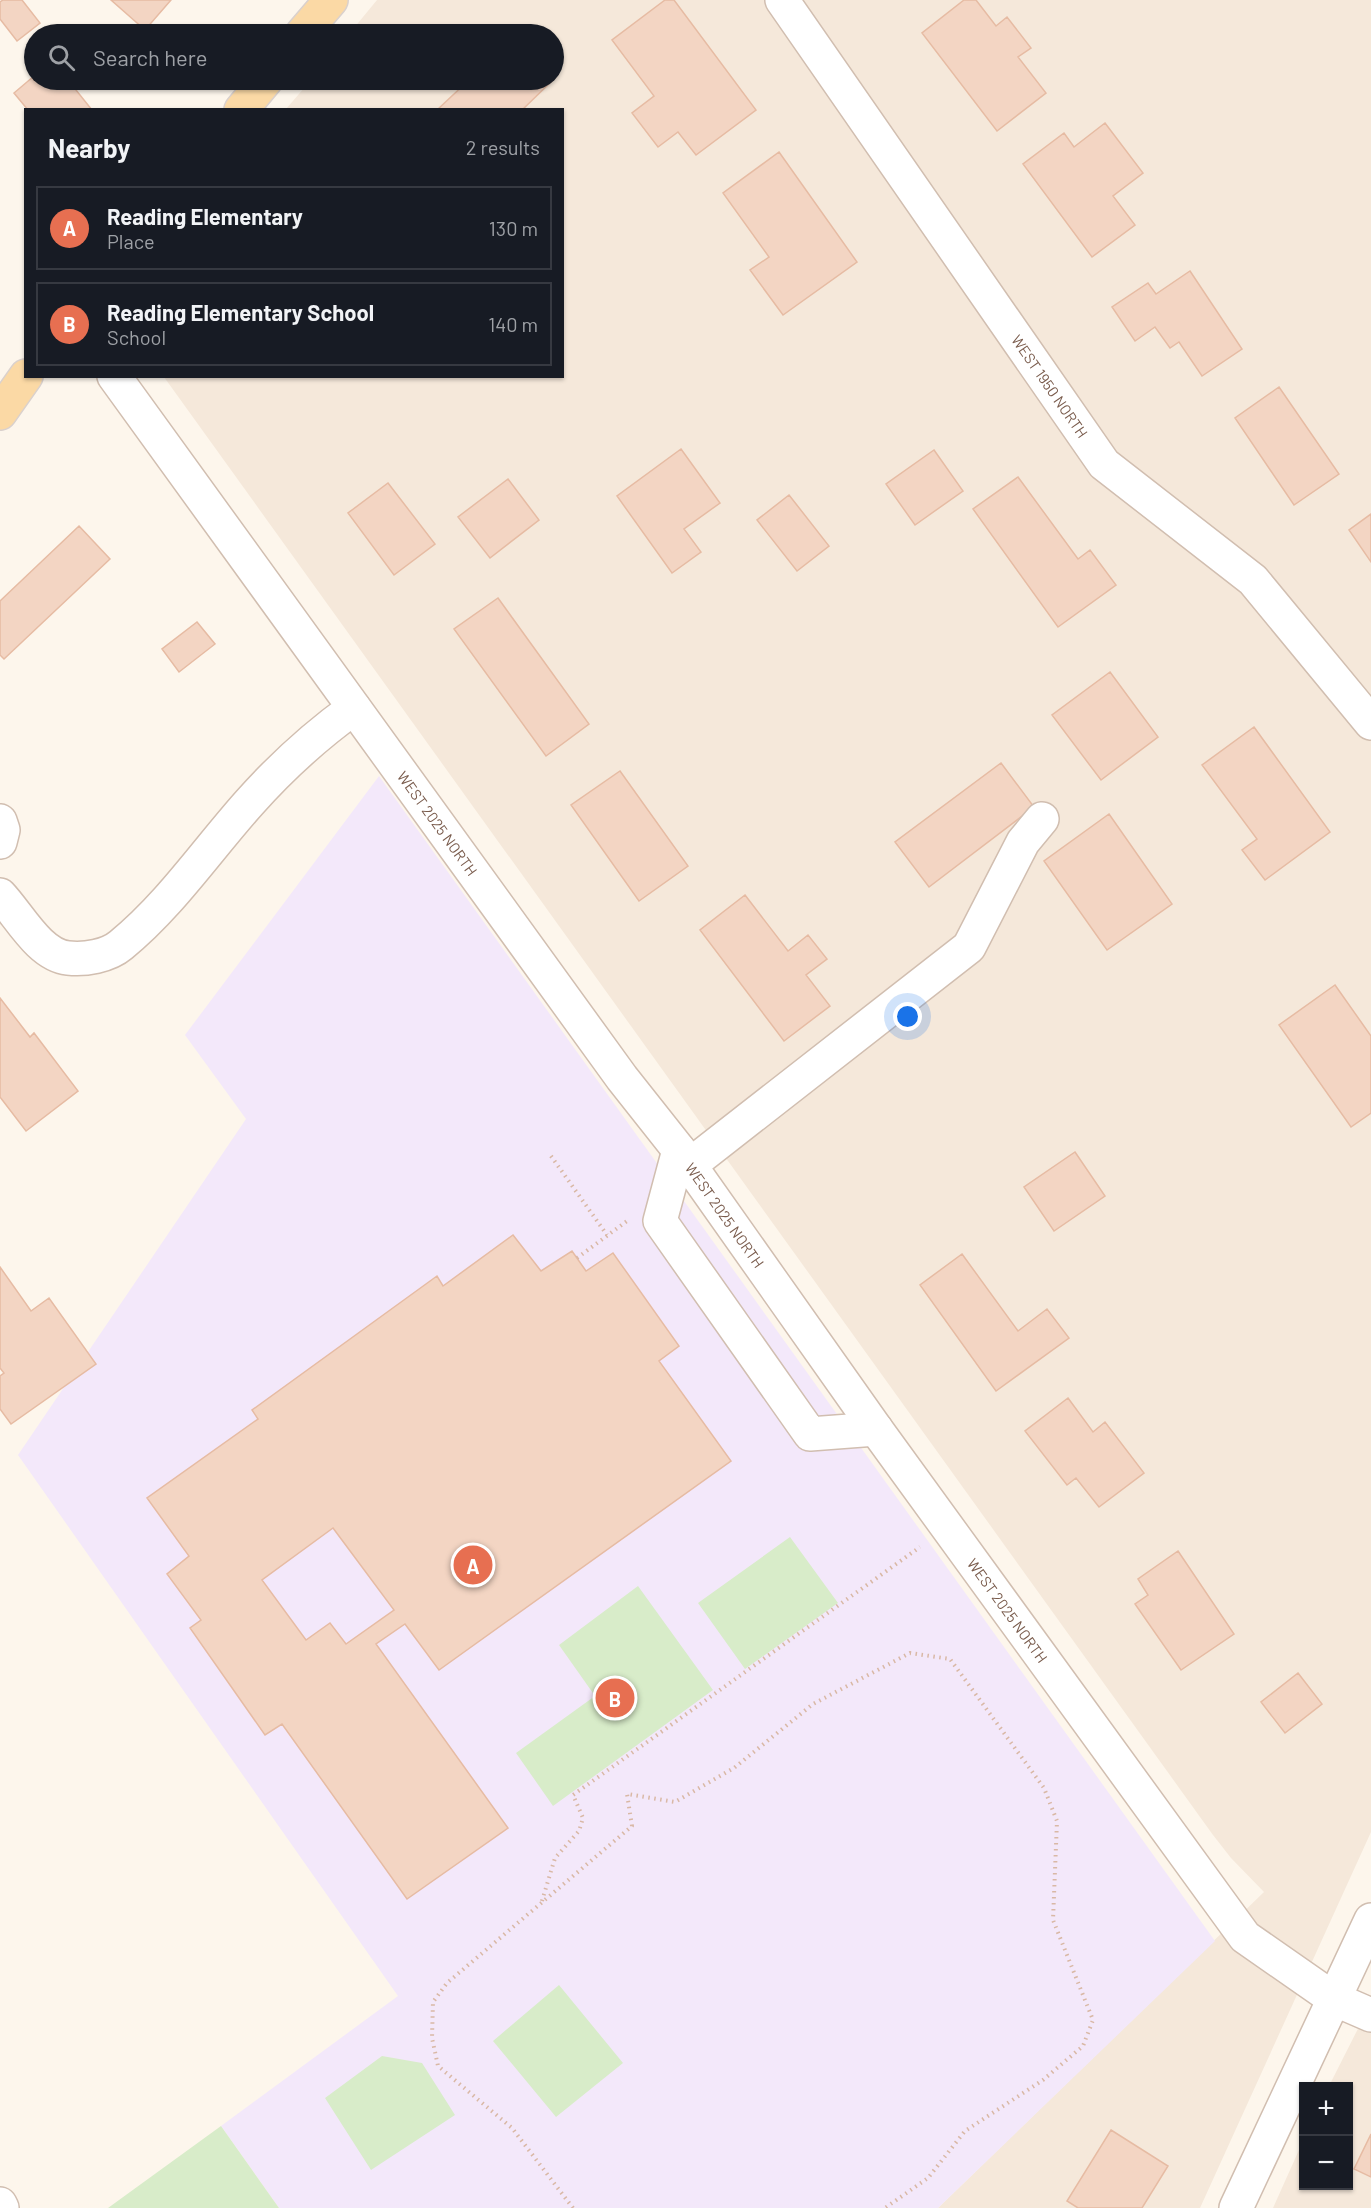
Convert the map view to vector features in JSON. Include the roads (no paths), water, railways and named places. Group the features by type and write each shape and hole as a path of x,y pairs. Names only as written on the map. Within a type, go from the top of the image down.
{"main road":[{"path":"311,24 331,0"},
{"path":"243,108 258,90"},
{"path":"0,413 26,378"}],"street":[{"name":"WEST 1950 NORTH","path":"782,0 1104,464 1253,580 1371,723"},
{"name":"WEST 2025 NORTH","path":"115,378 622,1078 685,1157 876,1429 1245,1937 1334,1999 1371,2015"},
{"path":"0,894 45,949 66,958 90,958 119,947 161,906 249,802 305,745 354,708"},
{"path":"876,1429 810,1434 660,1221 685,1157 969,947 1023,842 1042,819"},
{"path":"0,821 3,830 0,842"},
{"path":"1236,2208 1371,1920"},
{"path":"0,2204 2,2208"}],"place":[{"name":"Reading Elementary","path":"473,1565"},
{"name":"Reading Elementary School","path":"615,1698"}]}
